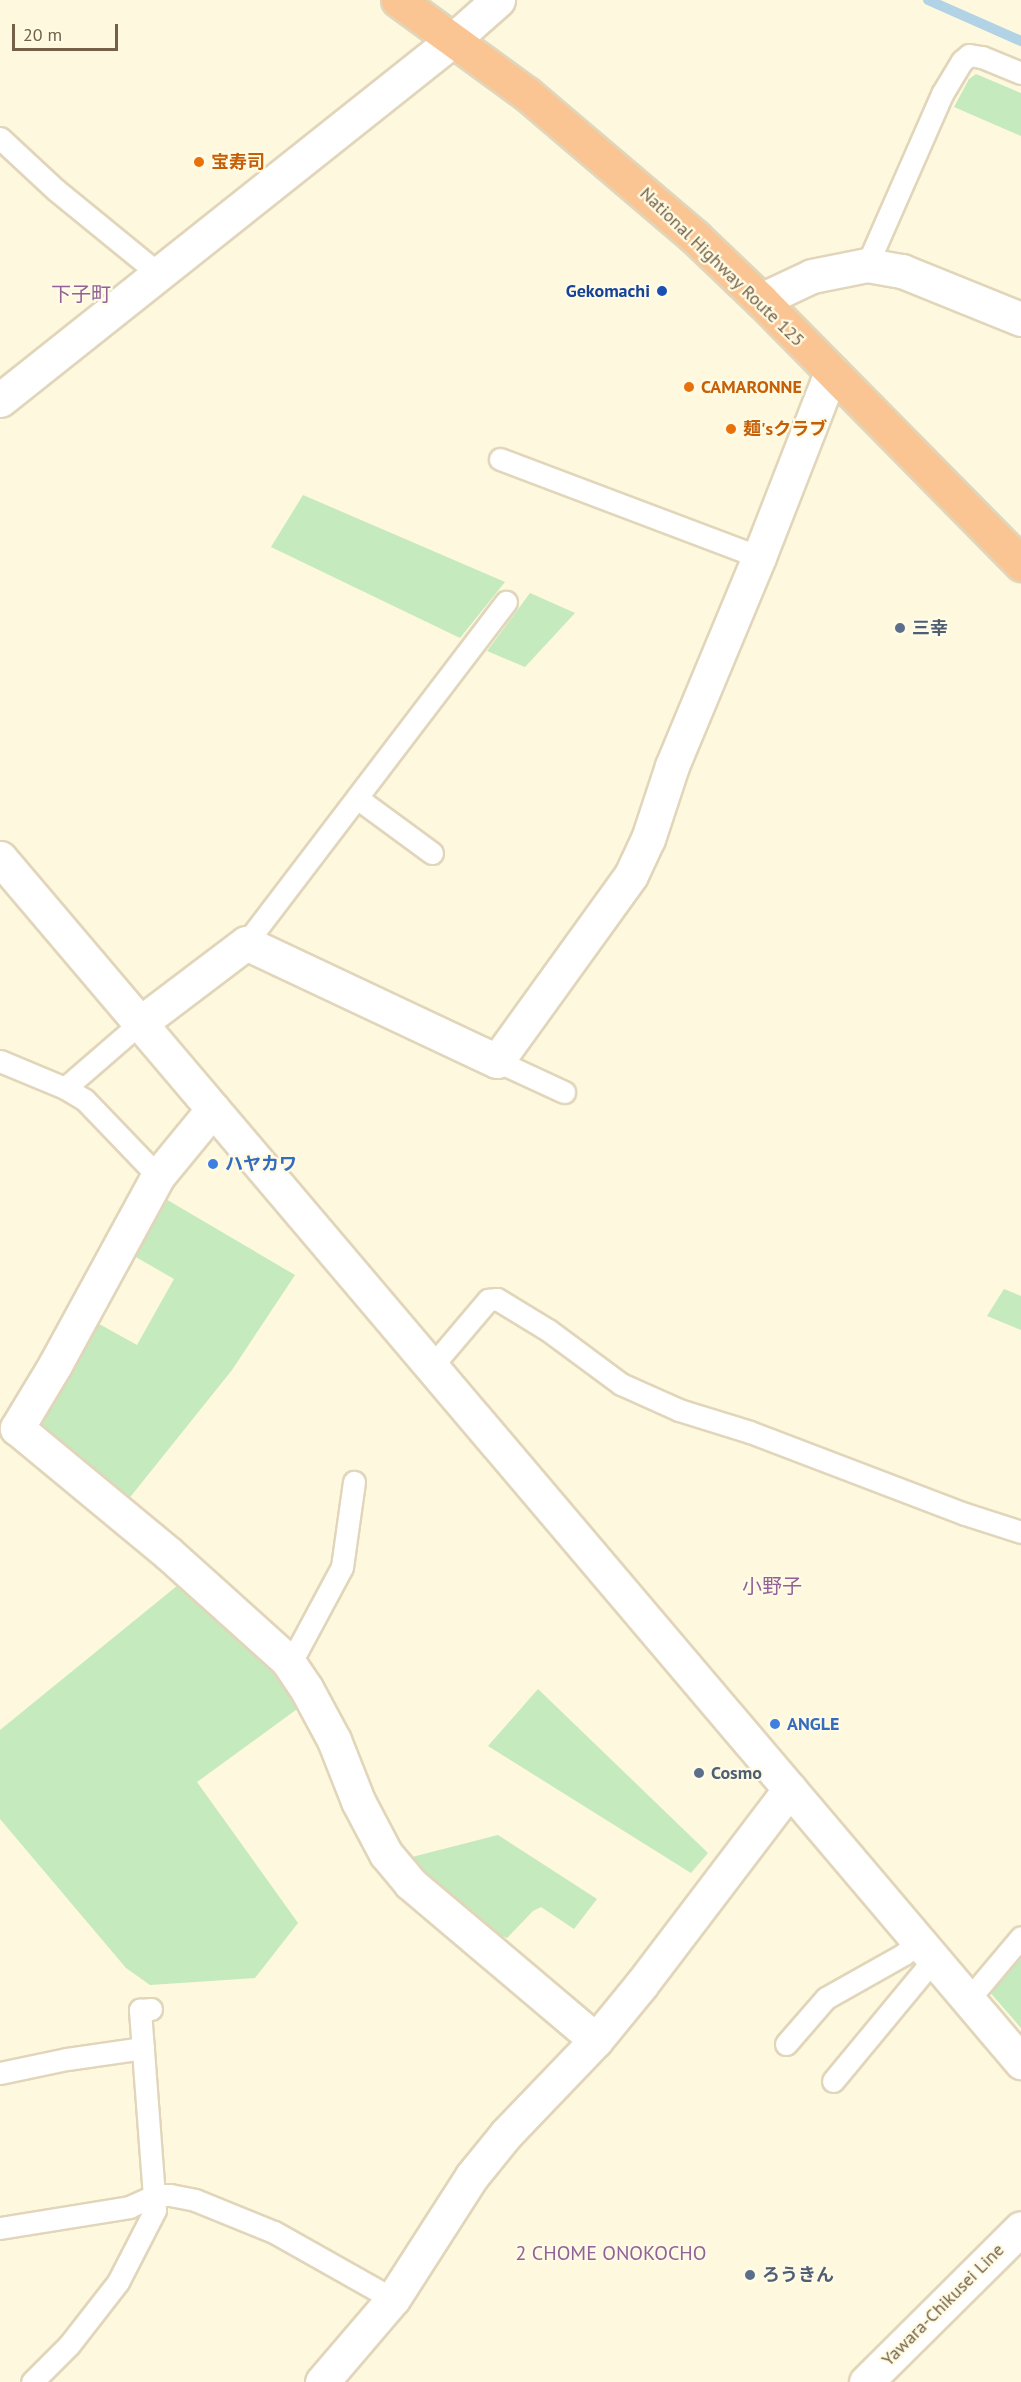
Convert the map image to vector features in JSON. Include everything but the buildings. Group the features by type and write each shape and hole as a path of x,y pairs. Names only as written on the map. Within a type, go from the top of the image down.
{"highway":[{"name":"National Highway Route 125","path":"398,0 527,94 628,178 761,300 1021,564"}],"street":[{"path":"0,400 454,39 498,0"},
{"path":"761,300 812,276 867,265 902,270 1021,319"},
{"path":"139,1024 246,943 497,1061 631,875 648,839 672,766 759,557 831,372"},
{"path":"0,858 1021,2062"},
{"path":"213,1109 158,1176 55,1365 8,1437 168,1553 287,1660 306,1688 334,1740 358,1801 386,1854 410,1883 596,2040"},
{"path":"322,2382 393,2300 472,2176 506,2134 596,2040 641,1985 790,1789"},
{"name":"Yawara-Chikusei Line","path":"866,2382 1021,2228"}],"lane":[{"path":"867,265 942,94 962,61 969,55 982,57 1021,73"},
{"path":"0,138 56,190 159,274"},
{"path":"500,459 759,557"},
{"path":"246,943 507,602"},
{"path":"357,798 432,853"},
{"path":"65,1088 139,1024"},
{"path":"0,1061 65,1088 85,1100 158,1176"},
{"path":"497,1061 564,1092"},
{"path":"432,1366 488,1300 497,1299 548,1330 631,1389 679,1410 750,1432 965,1514 1021,1532"},
{"path":"287,1660 297,1651 342,1567 354,1482"},
{"path":"968,2000 1021,1937"},
{"path":"786,2044 826,1998 904,1954 926,1950"},
{"path":"833,2081 926,1950"},
{"path":"33,2382 69,2345 118,2282 155,2210 156,2195 140,2010 151,2009"},
{"path":"0,2073 66,2059 143,2049"},
{"path":"0,2228 129,2207 156,2195 195,2200 274,2232 393,2300"}],"green space":[{"path":"976,74 1021,93 1021,136 954,107 969,79"},
{"path":"303,495 505,582 460,638 271,547"},
{"path":"530,593 575,613 525,667 487,651"},
{"path":"164,1198 295,1275 232,1370 127,1501 36,1422 92,1320 137,1345 174,1279 129,1253"},
{"path":"1004,1289 1021,1296 1021,1330 987,1316"},
{"path":"183,1581 279,1668 304,1704 197,1782 298,1923 255,1978 150,1985 126,1968 0,1819 0,1730"},
{"path":"538,1689 708,1853 691,1873 488,1746"},
{"path":"498,1835 597,1899 574,1929 541,1907 533,1911 507,1938 486,1929 422,1877 412,1857"},
{"path":"1021,1949 1021,2028 988,1990"}],"waterway":[{"path":"928,0 1021,41"}],"place":[{"name":"宝寿司","path":"199,162"},
{"name":"Gekomachi","path":"662,291"},
{"name":"CAMARONNE","path":"689,387"},
{"name":"麺'sクラブ","path":"731,429"},
{"name":"三幸","path":"900,628"},
{"name":"ハヤカワ","path":"213,1164"},
{"name":"ANGLE","path":"775,1724"},
{"name":"Cosmo","path":"699,1773"},
{"name":"ろうきん","path":"750,2275"}],"district":[{"name":"下子町","path":"81,294"},
{"name":"小野子","path":"772,1586"},
{"name":"2 CHOME ONOKOCHO","path":"611,2253"}]}
